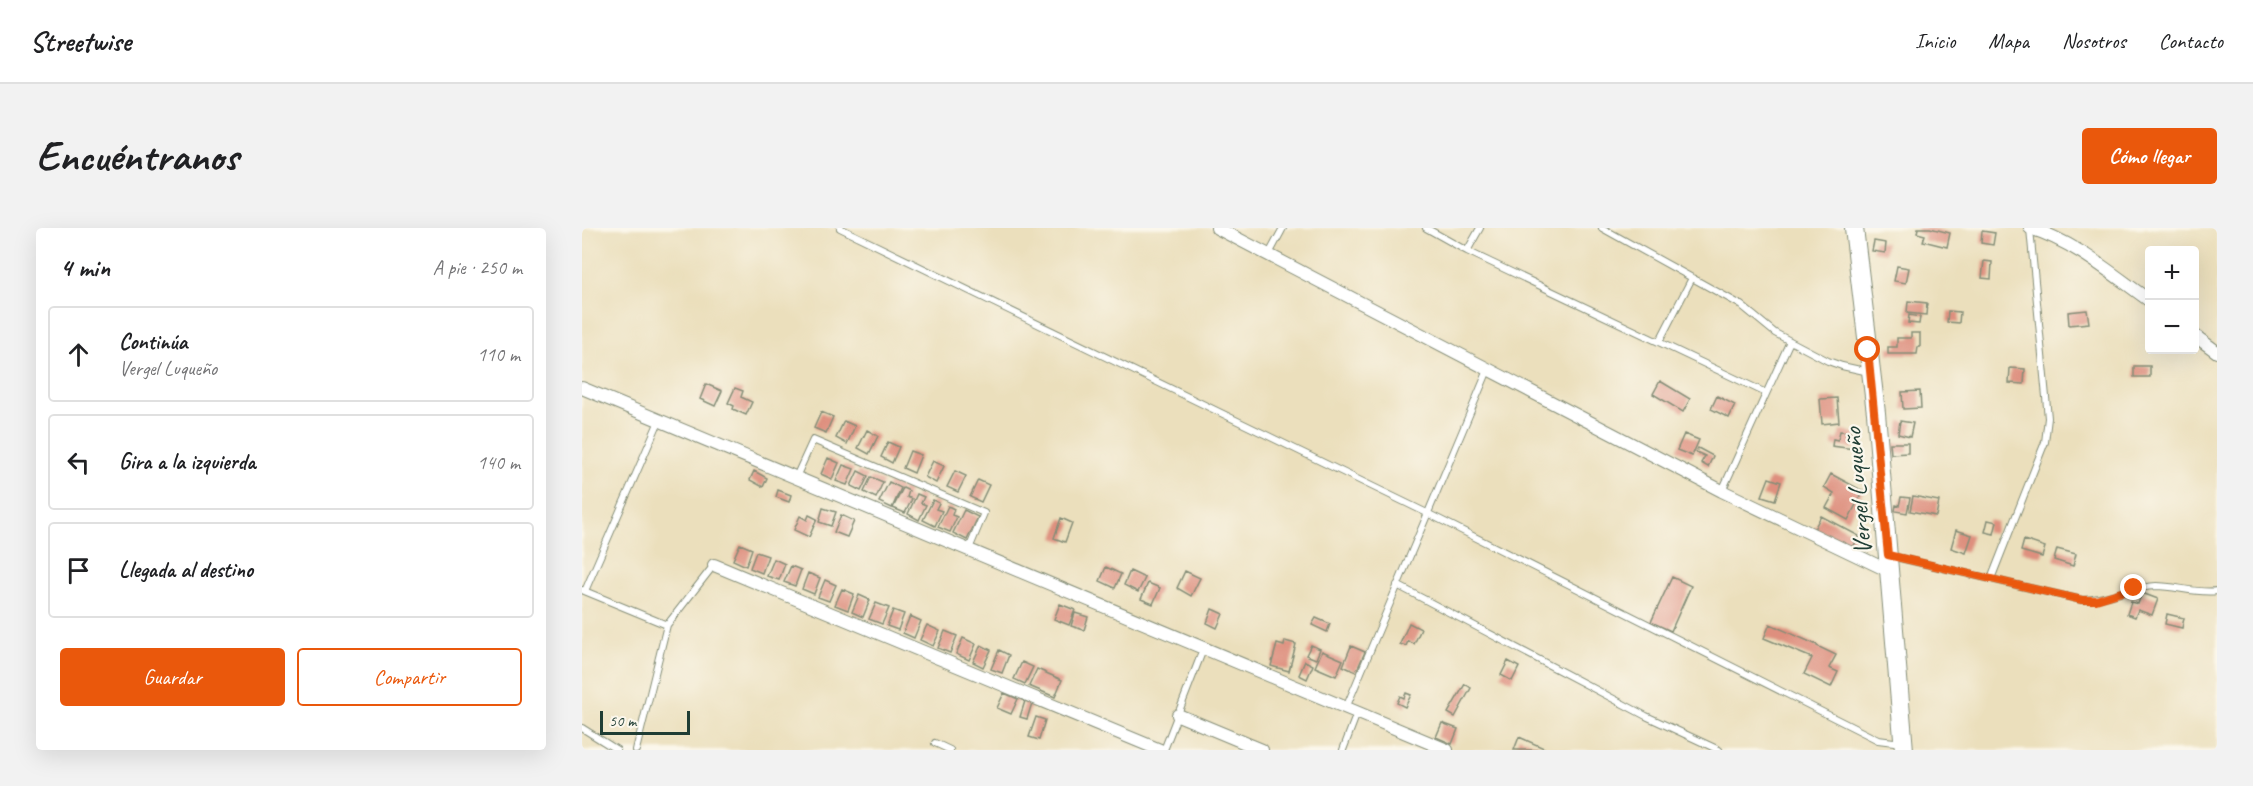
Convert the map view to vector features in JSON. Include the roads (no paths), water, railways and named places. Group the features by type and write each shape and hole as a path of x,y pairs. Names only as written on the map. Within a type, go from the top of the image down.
{"main road":[{"name":"Vergel Luqueño","path":"1854,228 1870,372 1903,746"}],"street":[{"path":"1217,228 1722,491 1888,563"},
{"path":"2030,228 2045,233 2083,254 2149,300"},
{"path":"2199,339 2217,352"},
{"path":"582,388 1447,750"},
{"path":"714,565 1162,750"},
{"path":"1178,715 1262,750"}],"lane":[{"path":"840,228 1427,513 1878,740 1903,746"},
{"path":"1268,256 1283,228"},
{"path":"1426,228 1467,251 1766,393"},
{"path":"1467,251 1480,228"},
{"path":"1602,228 1741,305 1775,333 1828,362 1870,372"},
{"path":"1991,579 2045,442 2048,418 2030,228"},
{"path":"1659,342 1692,278"},
{"path":"1722,491 1790,341"},
{"path":"1342,750 1351,711 1397,585 1488,370"},
{"path":"660,420 584,591 667,625"},
{"path":"796,477 813,440 984,513 969,549"},
{"path":"1888,563 1991,579 2082,600 2096,600 2134,588 2157,586 2217,591"},
{"path":"636,750 667,625 714,565"},
{"path":"1397,585 1646,716 1719,750"},
{"path":"1162,750 1204,647"},
{"path":"582,728 616,750"},
{"path":"936,743 950,750"}]}
